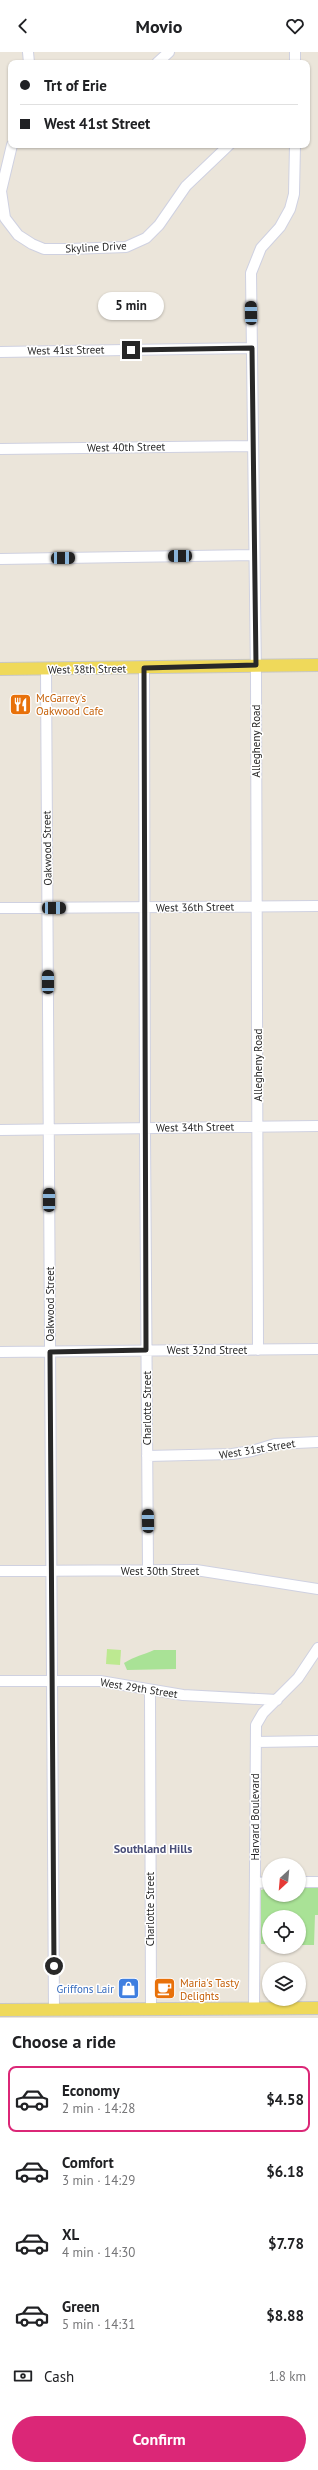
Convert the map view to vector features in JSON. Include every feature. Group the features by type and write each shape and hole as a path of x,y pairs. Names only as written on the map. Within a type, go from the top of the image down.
{"main road":[{"name":"West 38th Street","path":"0,670 318,665"},
{"path":"0,2010 151,2009 186,2013 254,2008 318,2008"}],"street":[{"path":"160,60 169,52"},
{"name":"Skyline Drive","path":"11,148 1,191 5,218 18,235 32,244 44,249 126,247 146,238 159,225 186,186 226,148"},
{"name":"Allegheny Road","path":"258,1350 256,665 252,446 251,273 261,248 280,227 290,209 294,194 294,148"},
{"name":"West 41st Street","path":"0,352 252,348"},
{"name":"West 40th Street","path":"0,449 252,446"},
{"path":"0,559 254,555"},
{"name":"Charlotte Street","path":"144,668 148,1570"},
{"name":"Oakwood Street","path":"46,670 54,2010"},
{"name":"West 36th Street","path":"0,908 318,906"},
{"name":"West 34th Street","path":"0,1130 318,1126"},
{"name":"West 32nd Street","path":"0,1352 318,1350"},
{"name":"West 31st Street","path":"147,1456 232,1454 252,1451 275,1444 318,1442"},
{"name":"West 30th Street","path":"0,1571 148,1570 213,1572 318,1589"},
{"name":"Harvard Boulevard","path":"254,2008 257,1722 306,1668 318,1648"},
{"name":"West 29th Street","path":"0,1681 100,1681 150,1690 215,1698 277,1700"},
{"name":"Charlotte Street","path":"150,1690 151,2009"},
{"path":"256,1742 318,1741"},
{"path":"255,1883 262,1882"},
{"path":"306,1882 318,1882"}],"green space":[{"path":"107,1649 121,1650 120,1665 106,1664"},
{"path":"154,1650 176,1650 176,1669 127,1670 124,1663"},
{"path":"318,1887 318,1915 315,1915 314,1945 306,1945 306,1910 262,1910 261,1944 261,1890 262,1902 306,1902 306,1888"}],"place":[{"name":"McGarrey's Oakwood Cafe","path":"21,704"},
{"name":"Griffons Lair","path":"129,1989"},
{"name":"Maria's Tasty Delights","path":"164,1989"}],"district":[{"name":"Southland Hills","path":"153,1848"}],"route":[{"path":"54,1966 50,1352 146,1350 144,668 256,665 252,454 252,348 131,350"}]}
